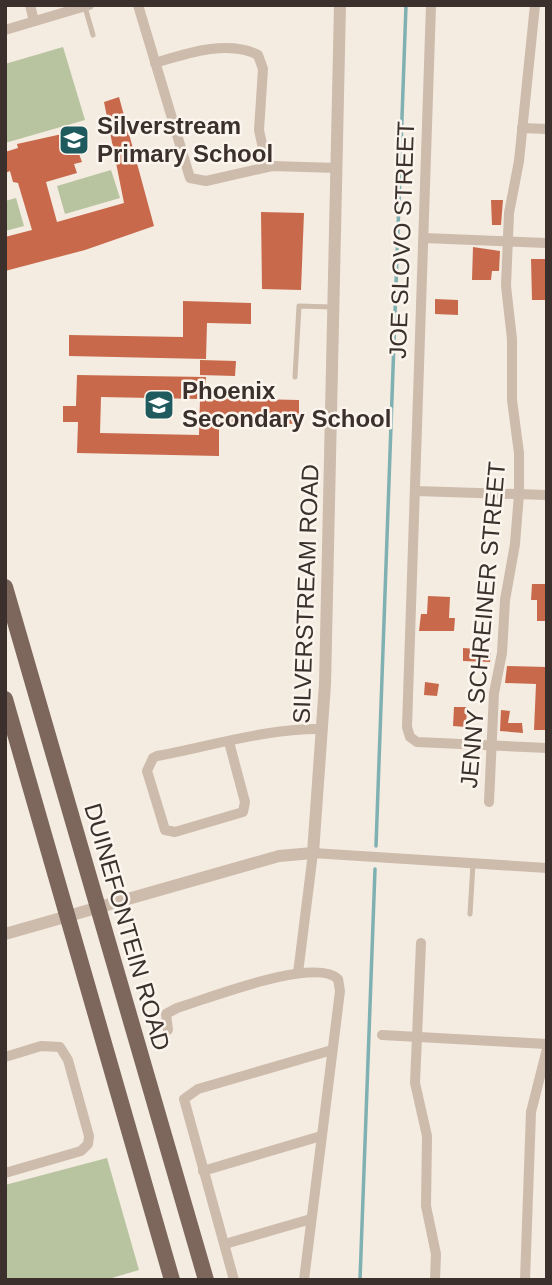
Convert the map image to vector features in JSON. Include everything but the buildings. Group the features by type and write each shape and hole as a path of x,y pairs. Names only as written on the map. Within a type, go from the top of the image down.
{"main road":[{"name":"DUINEFONTEIN ROAD","path":"5,587 206,1280"},
{"path":"5,699 172,1280"}],"street":[{"path":"30,5 34,21"},
{"path":"138,5 190,178 206,181 267,167 337,168"},
{"name":"SILVERSTREAM ROAD","path":"298,973 313,853 322,729 335,307 340,5"},
{"name":"JOE SLOVO STREET","path":"431,5 407,727 410,737 417,742 491,746"},
{"name":"JENNY SCHREINER STREET","path":"489,803 494,693 502,653 505,600 515,544 519,494 519,453 512,400 512,339 506,286 507,242 535,5"},
{"path":"5,30 87,6"},
{"path":"155,63 213,49 245,51 258,55 263,69 259,130 267,167"},
{"path":"522,128 547,128"},
{"path":"424,238 547,243"},
{"path":"415,491 547,495"},
{"path":"229,742 245,802 243,812 175,832 168,831 164,827 147,771 149,761 157,756 229,742 293,730 322,729"},
{"path":"491,746 547,748"},
{"path":"5,934 279,856 313,853 547,868"},
{"path":"421,943 415,1093 427,1136 426,1206 436,1254 435,1280"},
{"path":"168,1030 165,1017 169,1011 298,973 320,971 338,979 340,992 304,1280"},
{"path":"382,1035 547,1044"},
{"path":"5,1057 41,1046 60,1047 68,1060 88,1130 88,1144 81,1151 5,1173"},
{"path":"525,1280 531,1112 547,1049"},
{"path":"234,1280 183,1105 187,1095 332,1050"},
{"path":"203,1171 321,1136"},
{"path":"225,1244 312,1219"}],"lane":[{"path":"87,6 93,35"},
{"path":"295,377 299,306 335,307"},
{"path":"470,914 473,864"}],"green space":[{"path":"63,47 85,120 5,143 5,64"},
{"path":"111,170 120,198 65,214 57,186"},
{"path":"16,198 24,226 5,231 5,201"},
{"path":"107,1158 139,1270 105,1280 5,1280 5,1185"}],"waterway":[{"path":"376,846 406,5"},
{"path":"360,1280 375,869"}],"place":[{"name":"Silverstream Primary School","path":"74,140"},
{"name":"Phoenix Secondary School","path":"159,405"}]}
